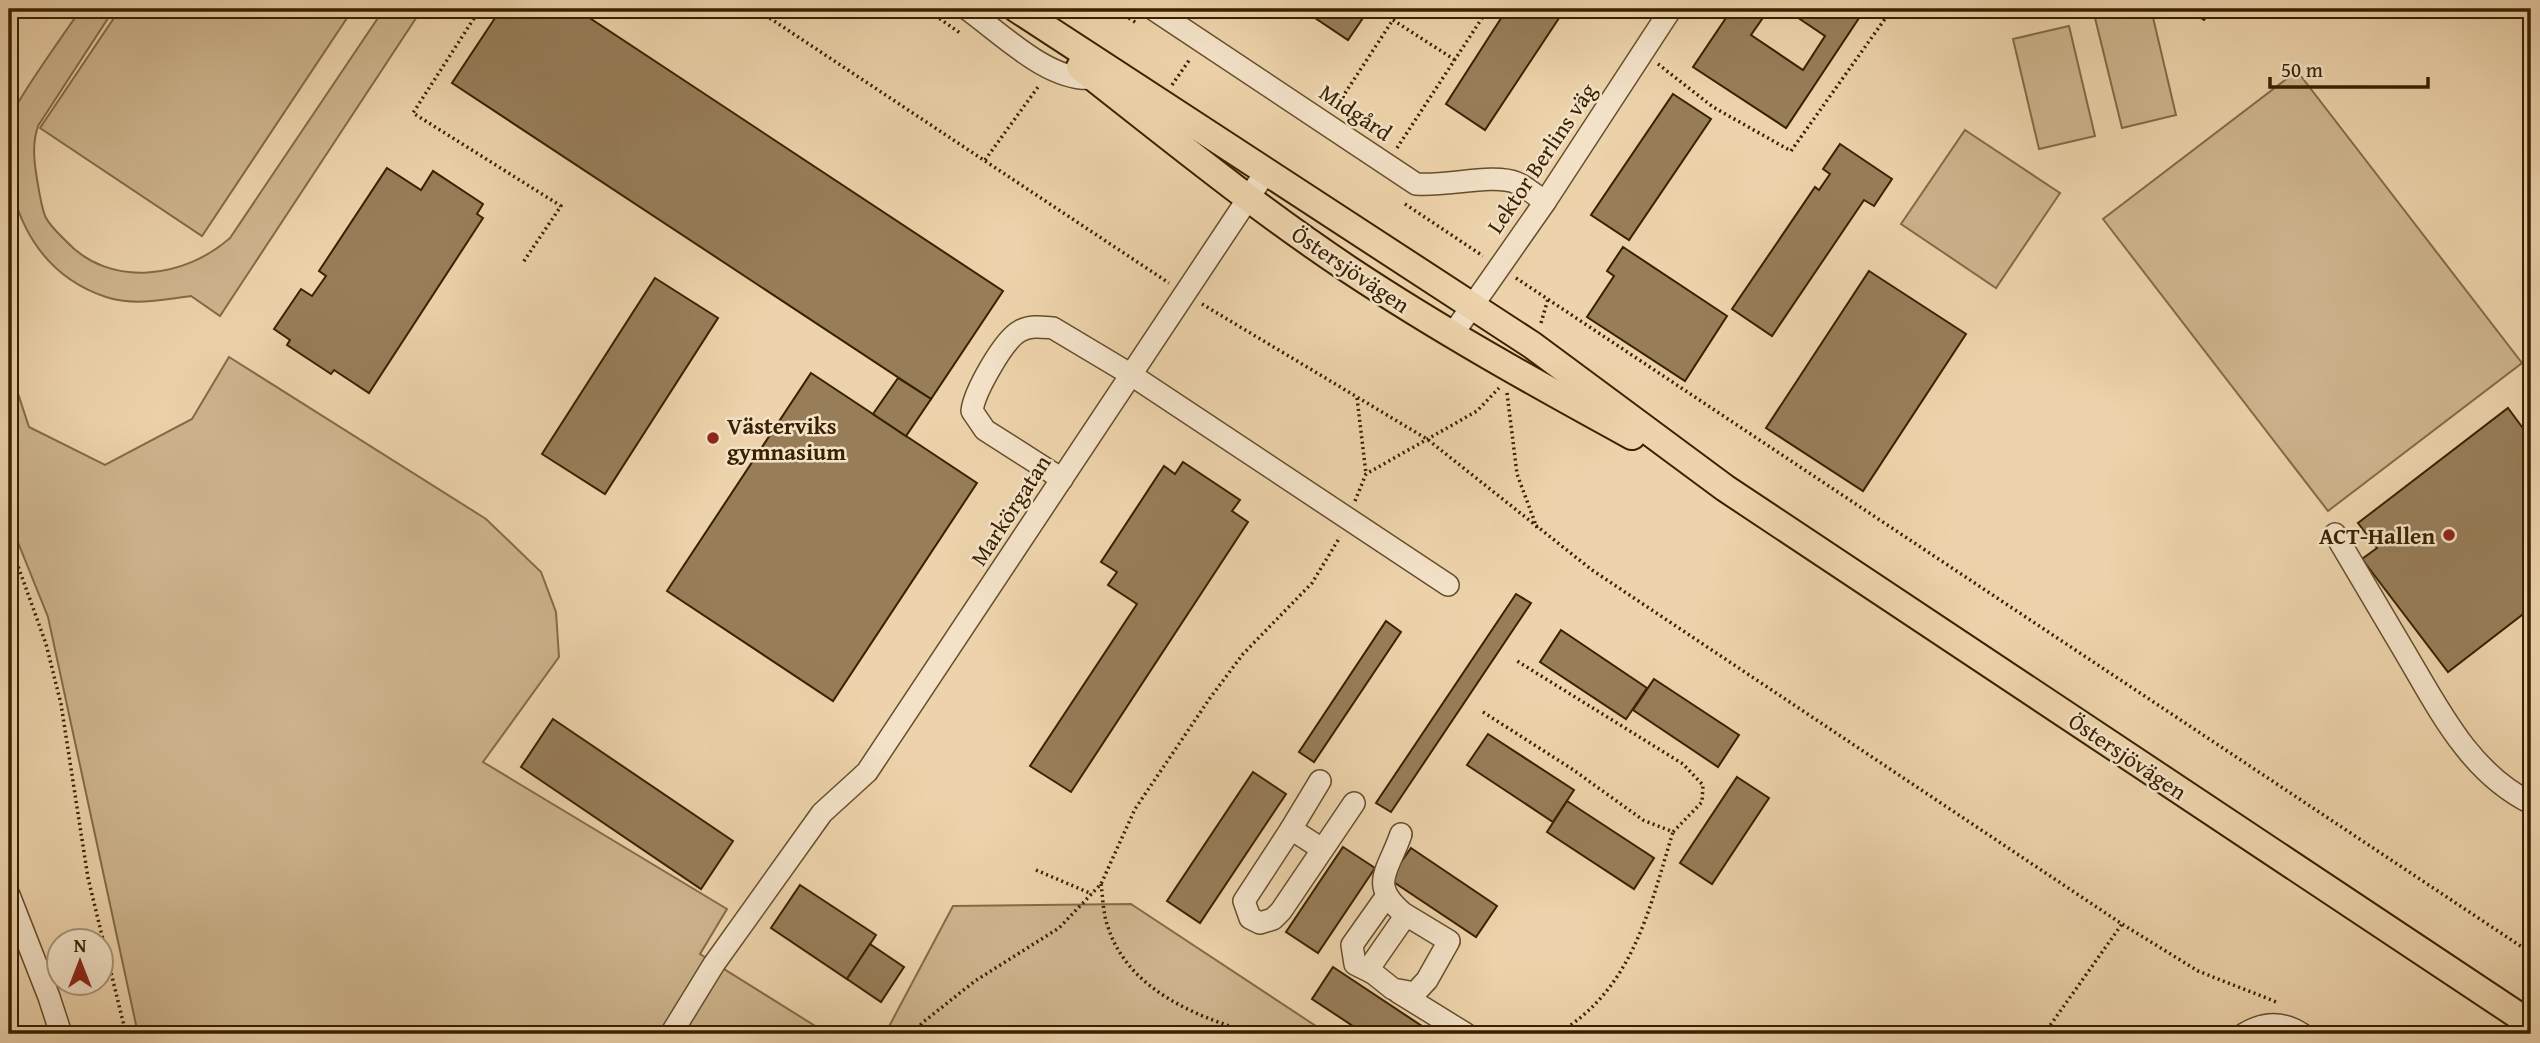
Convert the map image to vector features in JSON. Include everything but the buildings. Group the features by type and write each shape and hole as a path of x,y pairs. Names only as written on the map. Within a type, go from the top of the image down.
{"main road":[{"name":"Östersjövägen","path":"1005,9 1248,198 1348,269 1452,335 1725,488"},
{"name":"Östersjövägen","path":"1017,9 1268,170 1532,345 1725,488 2531,1024"}],"street":[{"path":"967,9 1055,72 1078,80 1094,78"},
{"name":"Midgård","path":"1153,9 1416,184 1440,187 1506,180 1518,183 1545,202"},
{"name":"Lektor Berlins väg","path":"1452,335 1545,202 1671,9"},
{"name":"Markörgatan","path":"671,1034 714,964 822,813 867,772 1184,292 1268,170"},
{"path":"1062,478 985,430 972,411 973,398 1010,338 1021,330 1039,326 1053,328 1130,374 1448,585"},
{"path":"2335,534 2447,723 2495,780 2531,803"},
{"path":"1320,780 1244,901 1250,918 1260,923 1273,919 1354,803"},
{"path":"1291,829 1322,849"},
{"path":"1393,989 1415,993 1427,980 1449,941 1406,915 1382,890 1385,873 1401,834"},
{"path":"9,895 61,1034"},
{"path":"1386,897 1352,945 1355,964 1466,1034"},
{"path":"1373,973 1372,964 1406,915"},
{"path":"2244,1034 2270,1024 2290,1026 2302,1034"}],"path":[{"path":"480,9 413,113 561,205 523,264"},
{"path":"756,9 1184,292 1427,439 1592,570 2122,924 2198,971 2285,1007"},
{"path":"1115,9 1147,30"},
{"path":"1325,124 1400,9"},
{"path":"1387,165 1487,9"},
{"path":"1643,52 1713,107 1791,151 1892,9"},
{"path":"1393,20 1455,60"},
{"path":"1179,52 1201,67"},
{"path":"985,160 1036,86 1049,91"},
{"path":"1395,197 2531,953"},
{"path":"1532,345 1548,299"},
{"path":"1366,474 1477,411 1506,381 1517,474 1537,529"},
{"path":"914,1034 922,1023 975,981 1059,928 1101,884 1135,809 1150,787 1244,654 1311,583 1337,546 1366,474 1357,398"},
{"path":"9,541 46,644 58,692 88,878 126,1034"},
{"path":"1517,661 1683,764 1703,785 1702,802 1673,832 1647,915 1622,973 1584,1018 1558,1034"},
{"path":"1483,712 1572,769 1643,820 1673,832"},
{"path":"1036,870 1091,894"},
{"path":"1101,884 1107,927 1129,966 1150,987 1194,1013 1256,1034"},
{"path":"2044,1034 2122,924"}],"shaded area":[{"path":"81,9 114,9 38,126 34,159 42,207 52,226 84,256 125,272 148,272 192,262 212,252 230,238 384,9 422,9 220,316 191,296 148,301 106,297 80,285 58,270 40,250 26,228 10,177 9,121 29,84"},
{"path":"120,9 353,9 202,236 40,128"},
{"path":"2134,9 2151,9 2176,115 2122,128 2095,18"},
{"path":"2069,26 2095,136 2039,149 2013,39"},
{"path":"2297,71 2522,363 2328,511 2103,219"},
{"path":"1965,130 2060,193 1996,288 1901,224"},
{"path":"229,357 486,519 541,572 556,612 559,657 483,762 727,909 700,954 828,1034 138,1034 48,617 9,520 9,366 29,427 105,465 192,419"},
{"path":"1131,904 1328,1034 885,1034 953,906"}],"place":[{"name":"Västerviks gymnasium","path":"713,438"},
{"name":"ACT-Hallen","path":"2449,535"}]}
